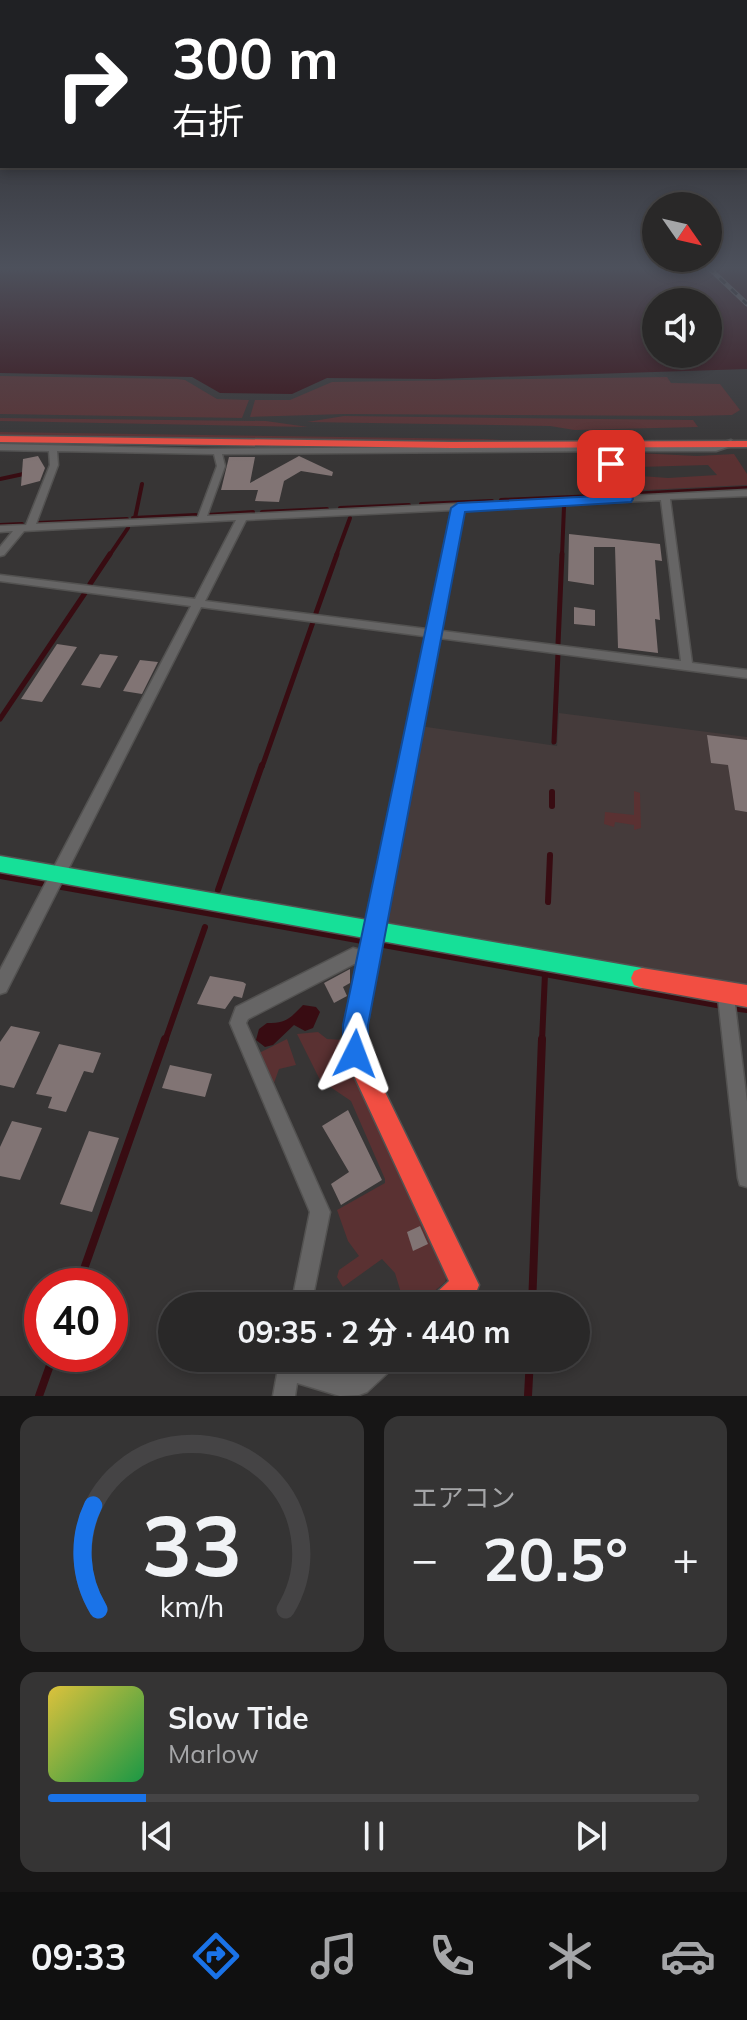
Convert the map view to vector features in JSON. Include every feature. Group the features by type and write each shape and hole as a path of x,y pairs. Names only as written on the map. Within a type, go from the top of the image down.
{"street":[{"path":"0,439 452,445 739,444"},
{"path":"0,447 53,450 604,451 716,448 739,444"},
{"path":"0,553 25,528 54,465 53,450"},
{"path":"201,520 221,466 217,451"},
{"path":"604,451 626,499"},
{"path":"0,529 747,493"},
{"path":"665,497 687,666"},
{"path":"458,508 355,1025 355,1054 465,1285 458,1292"},
{"path":"0,986 242,518"},
{"path":"0,578 747,674"},
{"path":"0,864 54,882 372,944 747,996"},
{"path":"304,1292 320,1212 238,1023 242,1013 372,944"},
{"path":"726,995 747,1178"},
{"path":"284,1396 288,1372"},
{"path":"309,1372 340,1385 359,1384 372,1372"}],"shaded area":[{"path":"0,332 642,332 642,368 722,368 722,332 747,332 747,369 436,379 327,378 292,394 220,393 192,377 0,373"},
{"path":"0,376 177,379 185,380 217,399 249,400 242,418 0,414"},
{"path":"667,377 671,383 720,384 740,410 732,415 691,416 345,414 250,417 255,400 290,400 332,382"},
{"path":"344,416 693,420 698,427 574,430 550,426 307,422"},
{"path":"0,418 266,421 308,427 0,421"},
{"path":"0,432 484,439 535,442 0,436"},
{"path":"637,453 734,454 747,474 747,485 626,491 616,468 641,476 668,478 717,475 708,465 639,467 612,459 633,457"},
{"path":"559,713 747,737 747,988 386,925 420,726 557,746"},
{"path":"634,791 640,793 641,828 634,830 634,825 615,822 614,827 604,824 605,812 634,815"},
{"path":"303,1005 316,1007 320,1012 313,1028 305,1031 294,1025 273,1045 265,1047 256,1040 259,1029 267,1023 287,1019"},
{"path":"318,1032 327,1039 344,1040 347,1056 447,1274 445,1282 433,1292 401,1292 395,1273 382,1259 343,1287 337,1277 339,1270 359,1256 348,1241 337,1210 385,1183 385,1179 351,1101 320,1080 297,1034"},
{"path":"287,1039 296,1065 279,1069 274,1083 259,1053"}],"building":[{"path":"38,456 45,468 40,481 21,486 23,459"},
{"path":"299,456 333,472 332,476 301,471 284,481 279,502 255,501 258,490 221,490 229,457 255,457 250,483"},
{"path":"569,534 660,544 662,561 655,560 660,620 655,619 658,653 618,648 615,547 594,547 594,585 568,581"},
{"path":"574,607 595,610 595,626 574,624"},
{"path":"57,644 77,647 42,702 21,699"},
{"path":"100,654 118,656 100,688 81,685"},
{"path":"140,660 158,662 142,694 123,691"},
{"path":"707,735 747,740 747,812 735,810 728,765 711,763"},
{"path":"350,969 350,983 343,987 347,996 334,1003 324,983"},
{"path":"210,976 246,984 242,998 234,996 225,1009 197,1004"},
{"path":"11,1026 40,1032 14,1088 0,1085 0,1042"},
{"path":"59,1044 101,1053 93,1073 84,1071 66,1112 48,1108 52,1097 36,1094"},
{"path":"170,1065 212,1074 205,1097 162,1088"},
{"path":"348,1110 382,1180 341,1205 331,1184 349,1172 322,1126"},
{"path":"12,1121 42,1128 20,1180 0,1176 0,1147"},
{"path":"89,1131 119,1138 92,1212 60,1204"},
{"path":"420,1226 428,1244 413,1251 407,1232"}],"waterway":[{"path":"0,479 28,473"},
{"path":"135,518 142,484"},
{"path":"628,494 747,488"},
{"path":"501,500 619,495"},
{"path":"421,504 492,501"},
{"path":"340,508 409,505"},
{"path":"562,556 564,507"},
{"path":"262,512 327,509"},
{"path":"208,515 253,512"},
{"path":"135,518 196,515"},
{"path":"336,556 350,518"},
{"path":"38,523 127,519"},
{"path":"0,525 22,524"},
{"path":"109,556 128,528"},
{"path":"90,584 110,554"},
{"path":"316,613 337,554"},
{"path":"558,644 562,554"},
{"path":"0,719 85,593"},
{"path":"262,767 313,622"},
{"path":"554,742 558,653"},
{"path":"218,890 262,765"},
{"path":"552,792 552,806"},
{"path":"548,902 550,855"},
{"path":"0,876 368,942"},
{"path":"165,1041 205,927"},
{"path":"378,944 545,974"},
{"path":"542,1041 545,974"},
{"path":"545,974 722,1006"},
{"path":"732,1008 747,1010"},
{"path":"84,1268 165,1039"},
{"path":"533,1292 542,1039"},
{"path":"39,1396 48,1372"},
{"path":"528,1396 529,1372"}],"traffic: fast":[{"path":"420,701 458,508"},
{"path":"0,864 642,978"}],"traffic: jam":[{"path":"0,439 452,445 747,444"},
{"path":"420,701 355,1025 355,1054 465,1285 458,1292"},
{"path":"642,978 747,996"}],"route":[{"path":"355,1054 355,1025 458,508 626,499 611,464"}]}
